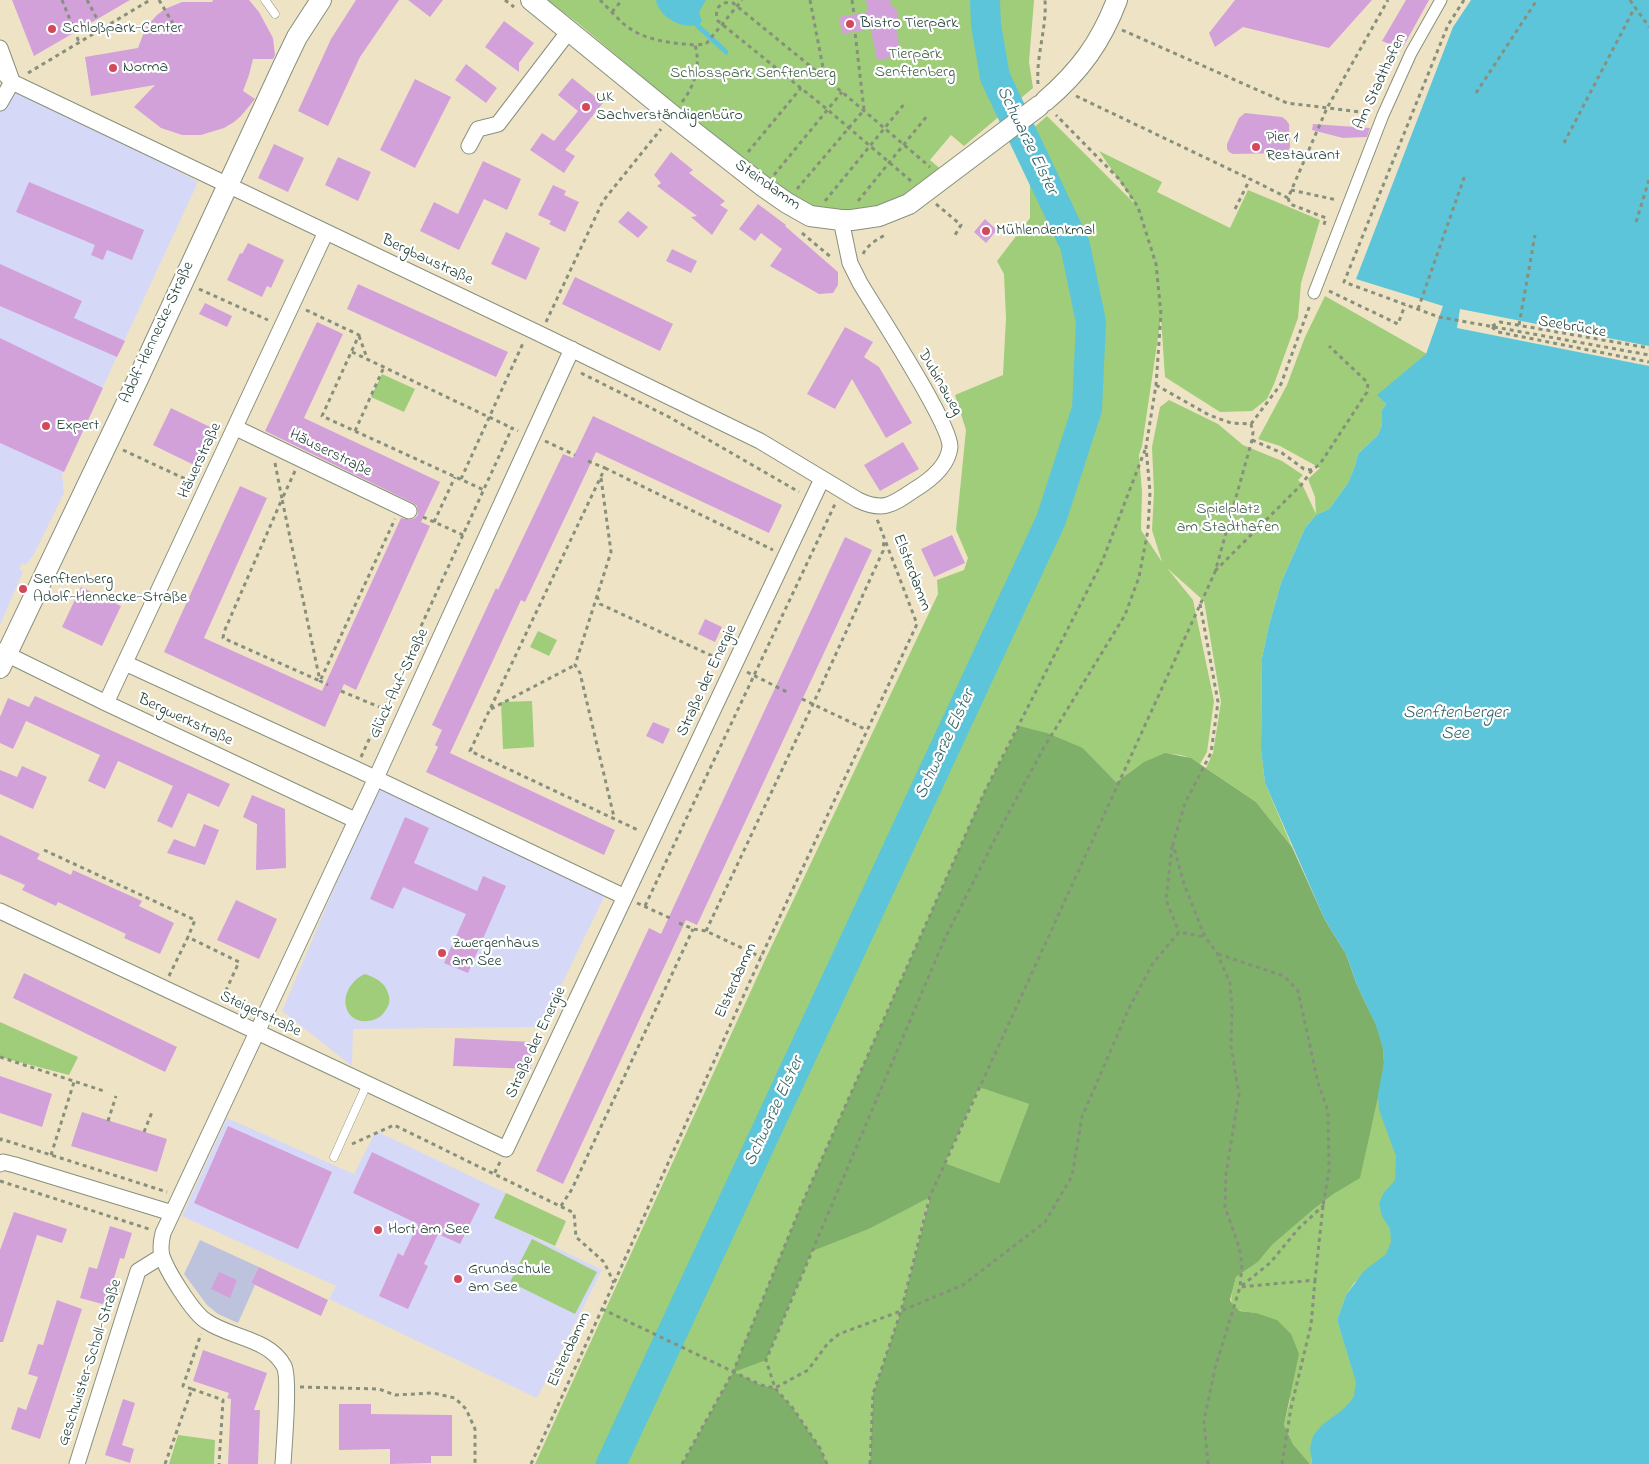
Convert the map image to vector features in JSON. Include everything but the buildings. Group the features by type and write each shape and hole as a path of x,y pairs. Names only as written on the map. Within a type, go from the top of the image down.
{"street":[{"name":"Adolf-Hennecke-Straße","path":"2,658 106,443 297,37 321,0"},
{"name":"Steindamm","path":"531,0 569,30 772,177 787,203 810,216 841,220 879,216 909,204 925,194 1042,104 1083,63 1095,47 1108,24 1117,0"},
{"name":"Am Stadthafen","path":"1316,289 1382,115 1411,53 1441,0"},
{"path":"469,146 478,129 498,124 569,30"},
{"path":"0,48 12,82 0,103"},
{"path":"0,69 12,82"},
{"name":"Bergbaustraße","path":"12,82 535,331 760,441 822,479"},
{"name":"Dubinaweg","path":"841,220 850,263 932,403 946,430 950,448 940,469 929,480 886,506 876,507"},
{"name":"Häuerstraße","path":"106,703 326,232"},
{"name":"Glück-Auf-Straße","path":"256,1032 376,778 572,349"},
{"name":"Häuserstraße","path":"236,428 410,511"},
{"path":"822,479 876,507"},
{"name":"Straße der Energie","path":"506,1149 822,479"},
{"name":"Bergwerkstraße","path":"2,658 106,703 355,820"},
{"name":"Bergwerkstraße","path":"125,663 376,778"},
{"path":"376,778 625,897"},
{"name":"Steigerstraße","path":"0,911 506,1149"},
{"path":"256,1032 172,1213 160,1245 162,1256 169,1271 185,1297 205,1321 260,1344 277,1355 286,1368 283,1464"},
{"path":"0,1164 3,1162 15,1164 172,1213"},
{"name":"Geschwister-Scholl-Straße","path":"77,1464 138,1271 162,1256"}],"lane":[{"path":"265,0 275,14"},
{"path":"336,1154 368,1084"}],"path":[{"path":"62,0 79,42"},
{"path":"87,0 102,28"},
{"path":"12,82 150,0"},
{"path":"159,0 174,26"},
{"path":"600,0 626,26 644,36 674,43 695,45 706,44 742,0"},
{"path":"612,12 622,0"},
{"path":"810,0 825,78"},
{"path":"852,0 854,14"},
{"path":"682,1464 733,1372 801,1206 985,791 1102,562 1146,447 1156,385 1161,314 1157,272 1146,228 1138,207 1120,180 1051,110 1042,104 1038,76 1046,0"},
{"path":"1320,236 1326,218 1290,204 1288,198 1326,108 1388,0"},
{"path":"1464,0 1448,25 1344,282 1439,317 1491,326 1498,332 1649,362"},
{"path":"1476,93 1537,0"},
{"path":"1630,0 1649,26"},
{"path":"943,179 864,110 737,6 728,2 719,6 716,10 716,16 722,24 890,162 961,225 954,234"},
{"path":"1564,143 1635,7"},
{"path":"1108,24 1287,103 1365,112"},
{"path":"795,192 864,110 855,32"},
{"path":"461,479 489,416 603,201 691,90 697,70 698,56 695,45"},
{"path":"748,152 801,88"},
{"path":"772,177 842,92"},
{"path":"676,94 678,108"},
{"path":"1074,96 1288,198"},
{"path":"820,207 905,103"},
{"path":"678,108 691,106"},
{"path":"857,202 927,116"},
{"path":"741,146 754,158"},
{"path":"1418,309 1465,174"},
{"path":"1236,209 1250,179"},
{"path":"1636,222 1649,180"},
{"path":"1292,190 1337,200"},
{"path":"1519,325 1536,236"},
{"path":"182,282 283,327"},
{"path":"1251,424 1281,384 1316,289 1398,324 1405,304"},
{"path":"294,304 359,335 367,359"},
{"path":"1491,326 1500,322 1649,348"},
{"name":"Seebrücke","path":"1491,326 1649,355"},
{"path":"359,335 322,416 484,490"},
{"path":"1215,572 1302,484 1312,470 1320,464 1367,392 1368,383 1329,346"},
{"path":"1632,358 1635,346"},
{"path":"352,352 512,428 575,455"},
{"path":"565,364 624,396 669,417 812,500"},
{"path":"355,431 384,367"},
{"path":"1156,385 1209,414 1231,423 1251,424"},
{"path":"870,1464 873,1394 901,1311 930,1196 1199,603 1215,572 1252,440 1251,424"},
{"path":"356,769 512,428"},
{"path":"1252,440 1282,453 1304,469 1312,470"},
{"path":"106,443 207,489"},
{"path":"272,445 320,681"},
{"path":"827,1464 820,1448 803,1423 775,1388 766,1360 945,938 1043,749 1125,615 1139,577 1148,530 1150,492 1146,447"},
{"path":"300,459 223,638 328,685"},
{"path":"588,461 786,556"},
{"path":"605,468 470,751 614,817 653,838"},
{"path":"434,522 455,476"},
{"path":"490,710 575,665 611,552 601,477"},
{"path":"645,906 841,490"},
{"name":"Elsterdamm","path":"531,1464 761,958 917,624 877,521 876,507"},
{"path":"320,681 410,511 463,535"},
{"path":"706,931 883,551 884,540"},
{"path":"597,595 600,604 787,692"},
{"path":"1179,932 1166,900 1172,844 1185,803 1211,753 1218,702 1199,603"},
{"path":"575,665 580,673 614,817"},
{"path":"341,691 384,709"},
{"path":"802,699 867,730"},
{"path":"1172,844 1184,884 1205,937 1218,953 1230,983 1232,1009 1231,1046 1239,1094 1226,1174 1225,1207 1239,1247 1242,1264 1240,1287 1215,1368 1204,1421 1208,1464"},
{"path":"44,850 195,920 164,988"},
{"path":"625,897 670,918"},
{"path":"679,923 693,929 706,931 761,958"},
{"path":"560,1206 572,1190 693,929"},
{"path":"602,1309 761,1385 775,1388 808,1370 828,1343 839,1334 901,1311 962,1285 1044,1222 1072,1176 1082,1117 1129,1008 1153,963 1179,932"},
{"path":"1179,932 1205,937"},
{"path":"188,937 240,962 216,1013"},
{"path":"1218,953 1284,976 1298,991 1318,1083 1328,1111 1329,1170 1322,1206 1311,1325 1291,1408 1282,1464"},
{"path":"0,1057 104,1091"},
{"path":"44,1174 74,1082"},
{"path":"108,1121 116,1096"},
{"path":"144,1132 152,1112"},
{"path":"336,1154 394,1125 574,1213 576,1237 604,1262 614,1283"},
{"path":"0,1141 1,1139 51,1154 180,1196"},
{"path":"494,1174 506,1149"},
{"path":"0,1181 163,1233"},
{"path":"1240,1287 1270,1263 1299,1228 1322,1206"},
{"path":"1240,1287 1315,1280"},
{"path":"205,1321 183,1386 223,1400 219,1464"},
{"path":"286,1387 379,1388 395,1395 433,1393 455,1398 466,1410 475,1429 475,1464"},
{"path":"165,1464 192,1389"}],"shaded area":[{"path":"13,90 131,146 198,182 62,475 64,493 34,554 26,565 22,563 19,569 23,572 0,625 0,112"},
{"name":"Zwergenhaus am See","path":"378,785 605,895 541,1027 353,1029 352,1066 282,1011"},
{"path":"227,1118 354,1174 376,1131 506,1193 495,1218 602,1270 537,1398 329,1299 336,1286 182,1216"},
{"path":"200,1240 259,1267 251,1283 255,1285 238,1323 218,1314 207,1305 184,1274"}],"green space":[{"name":"Schlosspark Senftenberg","path":"547,0 1034,0 1029,62 1033,88 964,146 951,135 930,160 944,172 885,207 840,213 816,209 785,193 699,125 579,24"},
{"name":"Spielplatz am Stadthafen","path":"1047,116 1136,205 1099,151 1162,182 1157,192 1230,228 1248,190 1320,220 1301,283 1298,318 1267,399 1252,411 1220,412 1165,377 1161,317 1142,446 1139,455 1142,492 1141,530 1162,562 1152,530 1154,492 1152,447 1160,407 1169,400 1218,424 1243,445 1282,461 1303,475 1298,480 1302,484 1316,514 1315,497 1308,479 1320,468 1280,446 1258,439 1287,385 1305,337 1325,296 1427,354 1378,395 1386,404 1382,410 1382,425 1378,435 1358,454 1348,483 1329,509 1316,515 1305,528 1281,583 1269,625 1262,658 1261,749 1265,783 1292,847 1256,802 1206,768 1213,753 1221,702 1204,601 1167,568 1193,600 1214,701 1207,752 1200,764 1188,757 1177,754 1156,757 1116,782 1083,748 1019,727 766,1360 812,1250 869,1229 930,1196 901,1311 873,1394 870,1464 827,1464 820,1448 792,1407 775,1388 761,1385 733,1372 682,1464 535,1464 765,960 938,594 937,580 964,570 968,558 956,530 966,430 955,395 1003,375 1006,318 1004,274 997,261 1030,218 1030,180 1012,147"},
{"path":"382,374 415,389 404,412 371,397"},
{"path":"538,631 557,640 549,656 530,647"},
{"path":"532,701 534,747 503,749 501,702"},
{"path":"1019,726 1047,733 1083,748 1116,782 1144,762 1165,753 1191,758 1256,802 1292,847 1325,920 1346,954 1357,985 1376,1025 1383,1048 1384,1063 1360,1178 1335,1193 1314,1209 1272,1245 1258,1262 1236,1277 1230,1300 1240,1311 1256,1313 1277,1320 1291,1334 1299,1354 1284,1425 1293,1444 1310,1464 870,1464 873,1394 901,1311 930,1197 869,1229 812,1251 766,1360 734,1372 761,1385 775,1388 792,1407 820,1448 827,1464 682,1464 733,1372 801,1206 985,791","holes":["979,1087 1029,1104 999,1183 945,1163"]},
{"path":"1395,958 1380,1110 1434,1213 1354,1283 1346,1295 1337,1320 1353,1371 1374,1378 1311,1458 1312,1464 1310,1464 1293,1444 1284,1425 1290,1399 1256,1313 1239,1310 1232,1304 1231,1299 1236,1277 1258,1262 1272,1245 1335,1193 1378,1094 1384,1063 1383,1048 1364,998 1357,985"},
{"path":"365,974 382,983 387,989 389,1000 388,1007 378,1018 369,1021 359,1021 351,1016 347,1010 346,998 351,986"},
{"path":"0,1022 78,1057 69,1075 0,1057"},
{"path":"979,1086 1029,1104 999,1183 945,1163"},
{"path":"506,1193 566,1221 555,1246 494,1218"},
{"path":"532,1239 597,1272 575,1314 510,1282"},
{"path":"178,1435 215,1440 214,1464 169,1464"}],"water":[{"path":"656,0 706,0 699,12 702,22 689,26 674,22 662,13"},
{"name":"Senftenberger See","path":"1471,0 1649,0 1649,1464 1312,1464 1310,1448 1313,1436 1322,1425 1341,1411 1354,1396 1356,1382 1337,1320 1346,1295 1364,1271 1386,1254 1391,1242 1390,1229 1382,1216 1379,1204 1383,1194 1395,1180 1396,1156 1379,1110 1378,1094 1384,1063 1383,1048 1376,1025 1357,985 1346,954 1325,920 1265,783 1261,749 1262,658 1281,583 1305,528 1316,515 1329,509 1348,483 1358,454 1378,435 1382,425 1382,410 1386,404 1377,395 1426,354 1443,306 1356,279 1453,27"}],"pier":[{"path":"1460,309 1649,346 1649,366 1457,328"}],"waterway":[{"name":"Schwarze Elster","path":"611,1464 1051,520 1087,409 1091,322 1075,245 995,77 986,25 985,0"},
{"path":"697,25 726,52"}],"place":[{"name":"Bistro Tierpark","path":"850,24"},
{"name":"Schloßpark-Center","path":"52,29"},
{"name":"Norma","path":"113,68"},
{"name":"UK Sachverständigenbüro","path":"586,107"},
{"name":"Pier 1 Restaurant","path":"1256,147"},
{"name":"Mühlendenkmal","path":"986,231"},
{"name":"Expert","path":"46,426"},
{"name":"Senftenberg Adolf-Hennecke-Straße","path":"23,589"},
{"name":"Zwergenhaus am See","path":"442,953"},
{"name":"Hort am See","path":"378,1230"},
{"name":"Grundschule am See","path":"458,1279"}],"park label":[{"name":"Tierpark Senftenberg","path":"915,64"}]}
